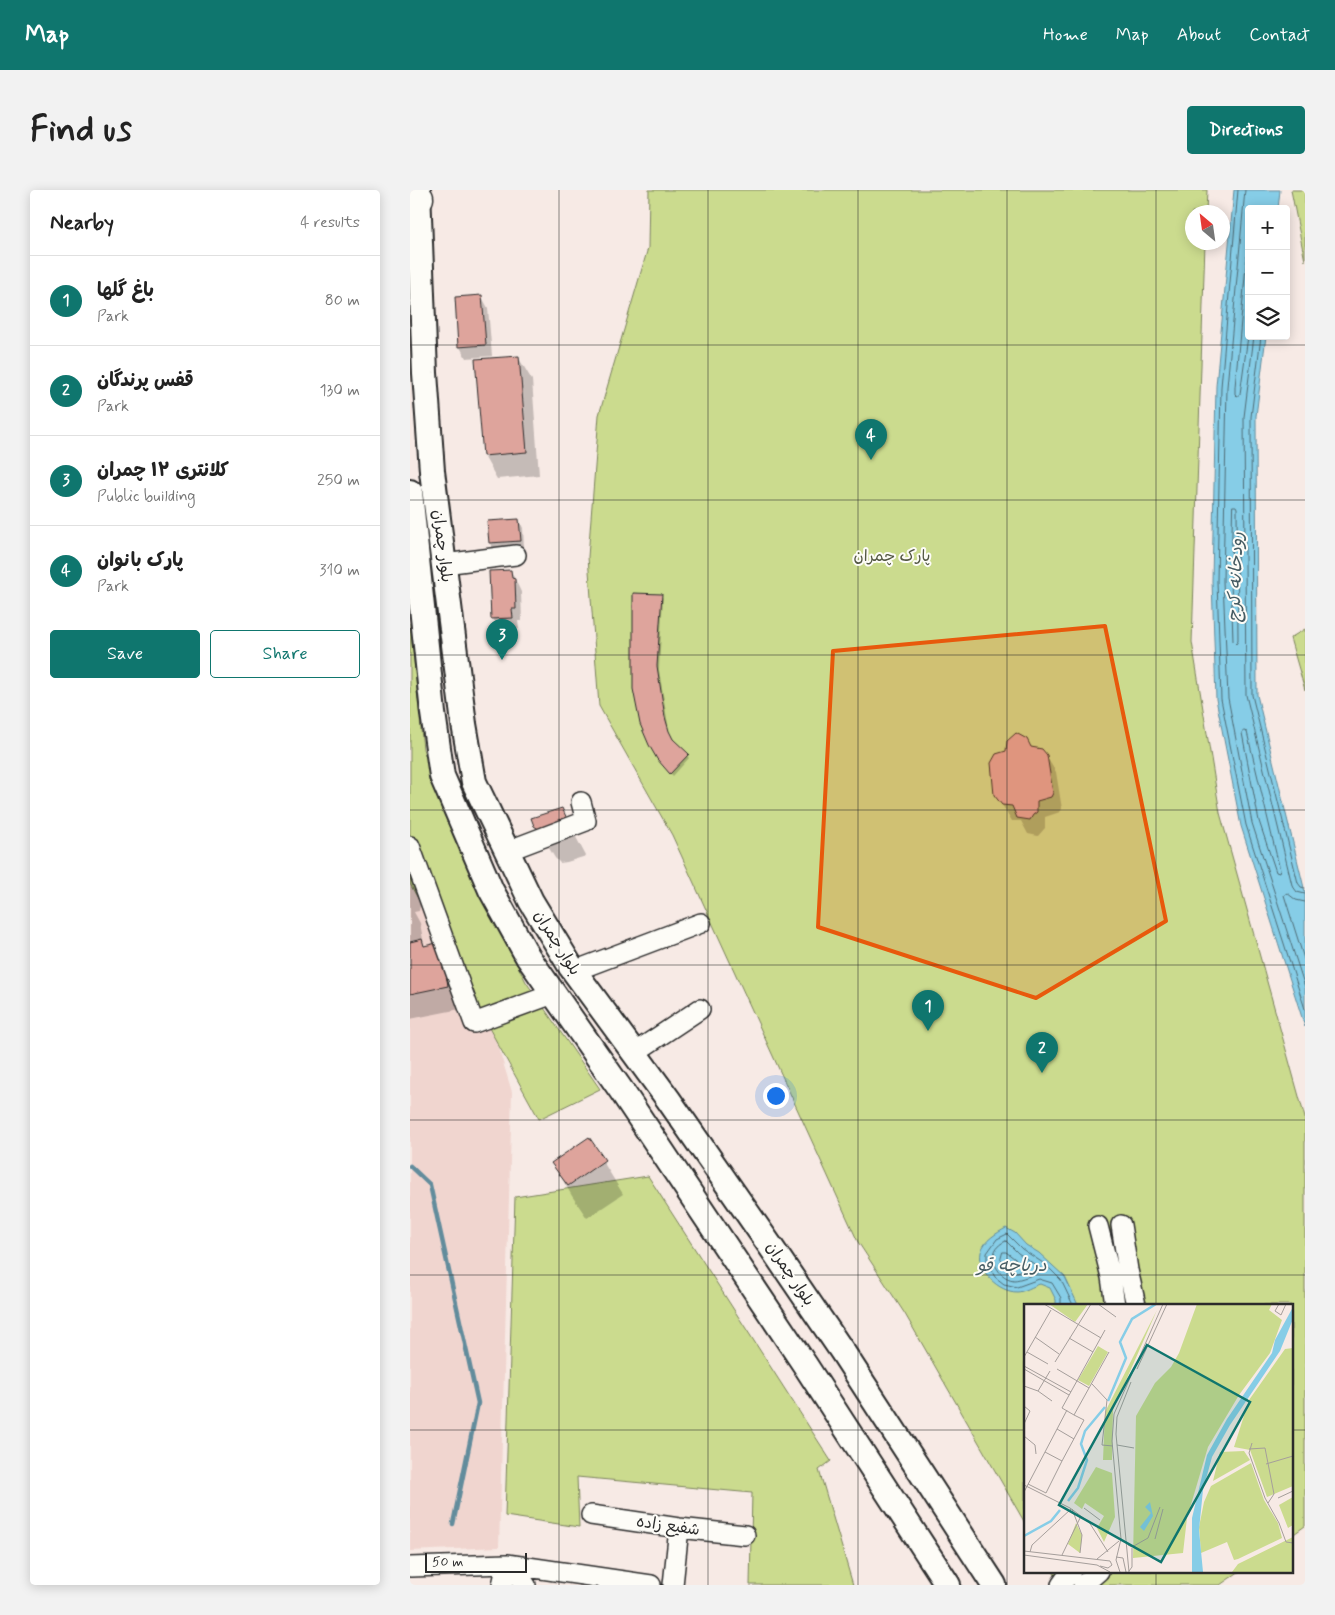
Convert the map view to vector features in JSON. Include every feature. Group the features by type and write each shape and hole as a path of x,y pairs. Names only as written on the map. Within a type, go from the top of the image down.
{"main road":[{"name":"بلوار چمران","path":"416,192 432,471 464,724 474,782 531,901 574,972 634,1053 771,1247 842,1351 994,1585"},
{"name":"بلوار چمران","path":"410,492 433,713 442,776 491,890 528,957 626,1098 805,1365 947,1584"}],"street":[{"path":"444,564 516,555"},
{"path":"508,851 586,821 581,802"},
{"path":"410,846 474,1023 554,994"},
{"path":"574,972 701,923"},
{"path":"634,1053 700,1009"},
{"path":"1121,1225 1136,1304"},
{"path":"1098,1226 1111,1277 1115,1304"},
{"name":"شفیع زاده","path":"591,1515 679,1528 745,1535"},
{"path":"673,1585 679,1528"},
{"path":"502,1585 507,1564"},
{"path":"507,1564 526,1585"},
{"path":"410,1567 507,1564 599,1581 651,1585"},
{"path":"1061,1585 1070,1572"},
{"path":"1083,1585 1098,1572"}],"highlighted area":[{"path":"1105,626 1166,921 1036,998 818,927 833,651"}],"shaded area":[{"path":"410,757 512,1092 499,1547 410,1551"}],"green space":[{"name":"پارک چمران","path":"649,190 1207,190 1206,205 1185,205 1185,250 1205,250 1192,642 1220,813 1305,1118 1305,1526 1292,1535 1292,1304 1024,1304 1024,1521 905,1314 858,1242 672,835 599,706 588,557 599,415 648,248"},
{"path":"1291,190 1305,190 1305,261"},
{"path":"410,623 423,749 466,863 526,982 600,1089 539,1119 410,884"},
{"path":"1305,629 1305,690 1290,638"},
{"path":"648,1176 831,1461 819,1470 853,1585 750,1585 752,1493 577,1477 579,1527 505,1516 515,1197"},
{"path":"1054,1572 1239,1572 1220,1585 1060,1585"}],"water":[{"name":"رودخانه کرج","path":"1234,190 1280,190 1278,205 1245,205 1245,340 1266,340 1256,416 1257,695 1305,892 1305,1027 1241,826 1216,699 1212,581 1216,386 1228,250 1230,250"},
{"name":"دریاچه قو","path":"1006,1228 1039,1253 1065,1277 1078,1304 1056,1304 1050,1288 1040,1284 1017,1292 1003,1289 991,1280 982,1267 981,1252 988,1240"}],"building":[{"path":"482,295 486,345 458,347 455,297"},
{"path":"519,356 527,452 483,456 475,359"},
{"path":"519,519 521,541 489,543 487,521"},
{"path":"511,570 512,578 515,579 516,609 512,609 513,618 491,619 489,571"},
{"path":"633,593 662,594 657,666 665,717 673,739 689,754 670,774 657,759 640,724 633,689"},
{"path":"1016,733 1027,739 1031,747 1042,749 1047,755 1053,793 1051,797 1037,801 1037,812 1030,820 1017,818 1012,806 1002,805 994,795 991,763 996,754 1006,751 1007,741"},
{"path":"562,808 569,823 540,830 534,826 531,818"},
{"path":"422,939 424,946 441,942 448,986 410,994 410,942"},
{"path":"589,1137 605,1160 568,1186 551,1163"}],"waterway":[{"path":"410,1166 430,1185 478,1403 453,1524"}],"place":[{"name":"پارک بانوان","path":"871,460"},
{"name":"کلانتری ۱۲ چمران","path":"502,660"},
{"name":"باغ گلها","path":"928,1031"},
{"name":"قفس پرندگان","path":"1042,1073"}]}
